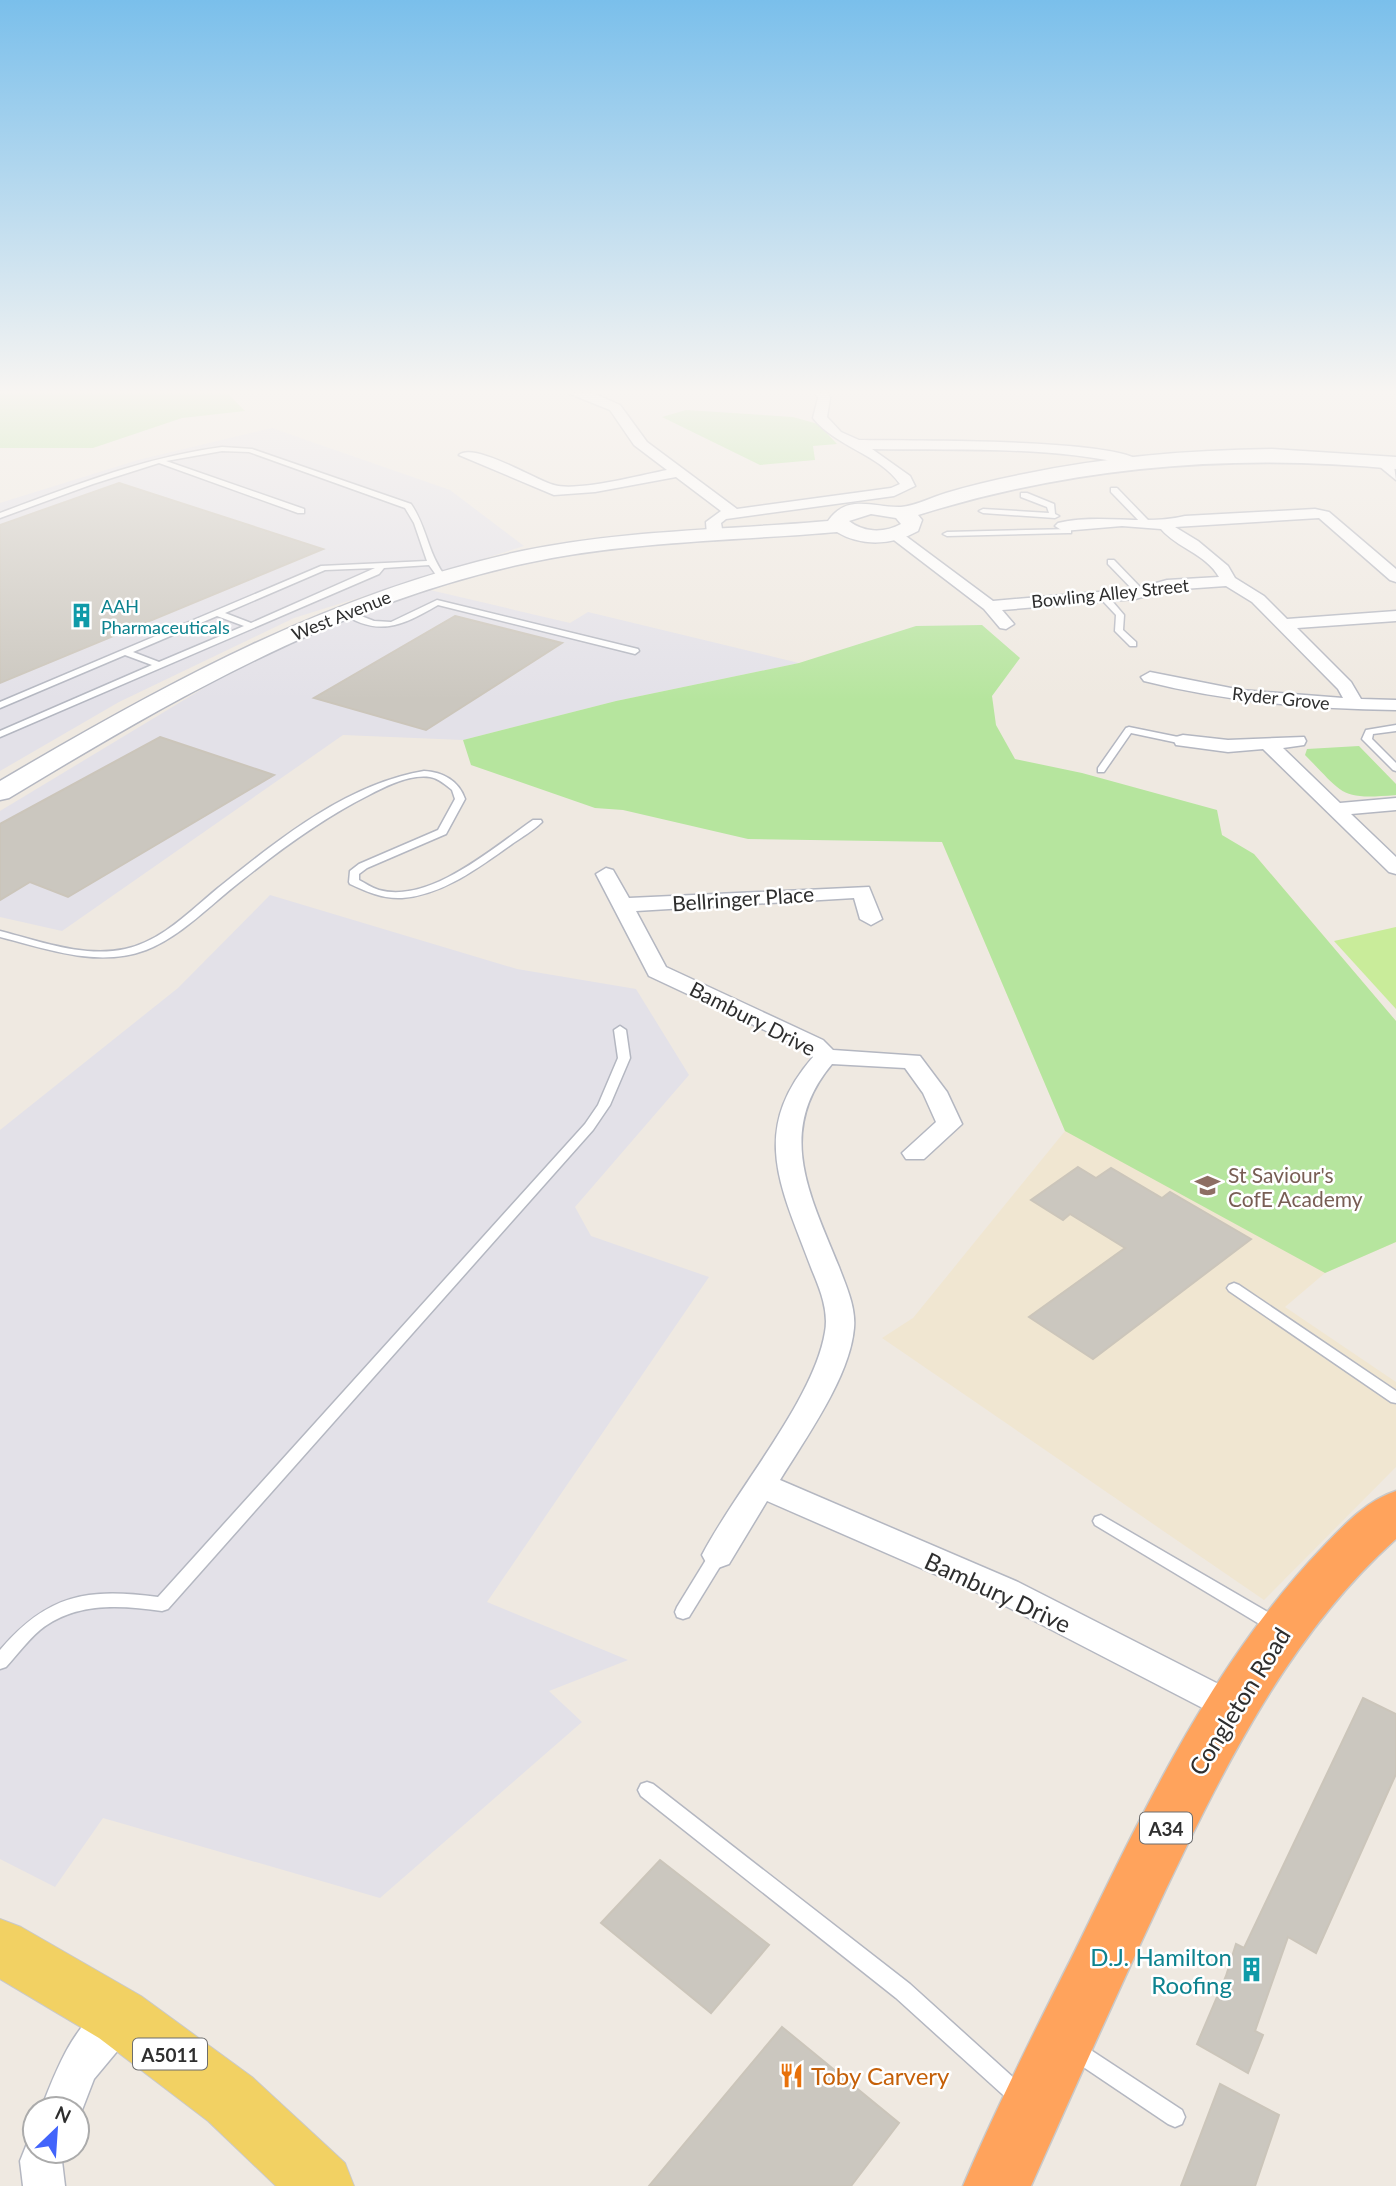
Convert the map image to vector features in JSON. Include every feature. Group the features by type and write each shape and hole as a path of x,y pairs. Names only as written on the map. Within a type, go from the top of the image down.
{"highway":[{"name":"Congleton Road","path":"997,2186 1061,2041 1204,1751 1284,1630 1361,1538 1396,1510"}],"main road":[{"name":"A5011","path":"0,1947 120,2017 230,2099 322,2186"}],"street":[{"path":"710,495 733,513"},
{"path":"715,535 713,522 722,514 871,495"},
{"path":"902,513 913,523 907,530 894,534 870,535 841,526 838,521 842,515 854,510 872,508 902,513 964,495"},
{"path":"1062,524 1145,522 1165,525 1185,520 1324,515 1396,577"},
{"name":"Ryder Grove","path":"1165,525 1222,569 1229,581 1258,599 1345,686 1356,705"},
{"name":"West Avenue","path":"0,792 131,713 246,654 346,620 437,570 715,535 841,526"},
{"name":"Bowling Alley Street","path":"894,534 990,606 1006,624"},
{"name":"Bowling Alley Street","path":"990,606 1104,597 1167,586 1229,581"},
{"path":"1283,624 1396,616"},
{"name":"Ryder Grove","path":"1150,677 1356,705 1396,705"},
{"path":"1183,741 1228,746 1297,741"},
{"path":"1268,744 1396,868"},
{"path":"1336,809 1396,804"},
{"name":"Bambury Drive","path":"606,874 657,971 815,1045 825,1057 805,1076 787,1117 789,1171 839,1305 836,1352 718,1555"},
{"name":"Bellringer Place","path":"623,905 861,882 871,919"},
{"path":"825,1057 912,1061 935,1092 949,1124 915,1153"},
{"name":"Bambury Drive","path":"761,1485 1006,1591 1232,1707"},
{"path":"67,2095 78,2066 120,2017"},
{"path":"41,2165 44,2186"}],"lane":[{"path":"0,516 63,495"},
{"path":"256,495 301,511"},
{"path":"0,705 324,568 382,566 437,570 418,522 408,506 381,495"},
{"path":"1024,495 1051,506 1062,524"},
{"path":"1119,495 1145,522"},
{"path":"983,511 1062,524"},
{"path":"947,534 1062,524"},
{"path":"1111,562 1139,591"},
{"path":"0,734 376,572 382,566"},
{"path":"1104,597 1120,615 1119,631 1133,644"},
{"path":"346,620 392,627 438,602 635,651"},
{"path":"217,613 251,625"},
{"path":"346,620 365,621"},
{"path":"125,652 159,665"},
{"path":"1396,727 1369,732 1367,739 1396,768"},
{"path":"1101,770 1129,730 1183,741"},
{"path":"0,934 83,953 122,954 143,948 169,933 278,849 359,797 407,776 434,775 457,789 460,799 442,832 363,866 354,873 354,882 378,894 412,895 432,890 537,822"},
{"path":"0,1662 34,1625 58,1610 92,1601 114,1599 162,1604 589,1127 615,1083 624,1058 620,1030"},
{"path":"1234,1288 1396,1398"},
{"path":"1101,1521 1284,1630"},
{"path":"682,1612 718,1555"},
{"path":"647,1790 903,1991 1032,2108"},
{"path":"1061,2041 1175,2117"}],"shaded area":[{"path":"26,495 457,495 524,546 294,618 119,702 0,771 0,503"},
{"path":"430,590 570,623 588,612 799,663 616,701 463,740 343,735 62,931 0,917 0,811 232,671 327,626"},
{"name":"St Saviour's CofE Academy","path":"942,842 1254,854 1396,1021 1396,1242 1325,1273 1285,1307 1396,1382 1396,1467 1264,1600 882,1338 913,1318 1065,1131"},
{"path":"270,895 517,969 636,989 689,1075 575,1207 591,1236 709,1277 487,1602 628,1660 549,1691 582,1722 380,1898 103,1818 55,1887 0,1859 0,1130 178,988"}],"green space":[{"path":"982,625 1020,658 992,696 996,725 1015,759 1082,773 1217,810 1222,835 1254,854 1396,1021 1396,1242 1325,1273 1065,1131 942,842 748,839 623,810 595,808 471,765 463,740 616,701 799,663 916,626"},
{"path":"1359,746 1396,784 1396,795 1363,796 1344,792 1305,755 1307,749"},
{"path":"1396,927 1396,1009 1334,941"}],"building":[{"name":"AAH Pharmaceuticals","path":"85,495 156,495 323,549 0,683 0,525"},
{"path":"455,616 562,643 426,730 314,698"},
{"path":"160,737 274,775 68,897 30,882 0,900 0,824"},
{"path":"1078,1167 1096,1178 1111,1168 1162,1198 1170,1192 1251,1239 1093,1359 1029,1317 1125,1248 1070,1214 1063,1220 1031,1200"},
{"path":"1363,1698 1396,1714 1396,1774 1316,1953 1288,1937 1255,2031 1263,2035 1248,2073 1197,2044 1226,1976 1236,1944 1244,1948"},
{"path":"660,1860 769,1945 711,2013 601,1923"},
{"name":"Toby Carvery","path":"782,2027 899,2123 851,2186 649,2186"},
{"path":"1220,2084 1279,2115 1255,2186 1181,2186"}],"place":[{"name":"AAH Pharmaceuticals","path":"81,616"},
{"name":"St Saviour's CofE Academy","path":"1208,1186"},
{"name":"D.J. Hamilton Roofing","path":"1252,1970"},
{"name":"Toby Carvery","path":"791,2075"}]}
